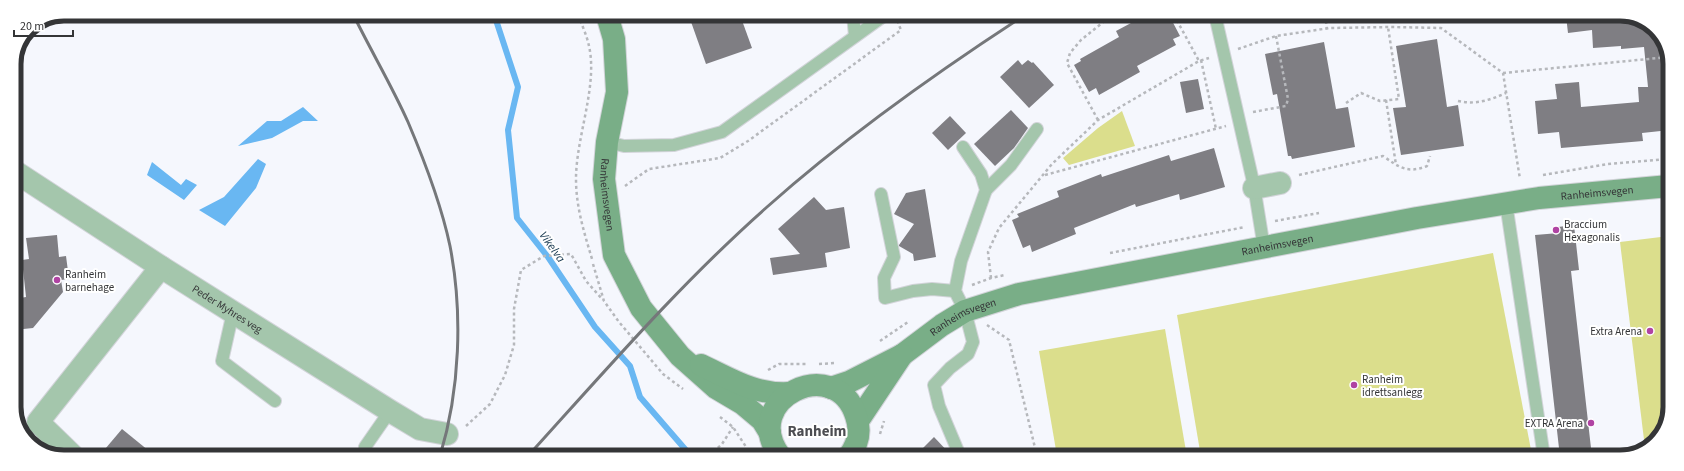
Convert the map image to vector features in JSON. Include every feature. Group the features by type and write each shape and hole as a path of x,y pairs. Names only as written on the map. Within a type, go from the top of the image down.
{"street":[{"name":"Ranheimsvegen","path":"609,21 614,39 617,92 607,142 604,179 614,255 641,308 680,356 716,388 744,404 762,420 770,433 776,450"},
{"name":"Peder Myhres veg","path":"21,176 161,267 390,411 420,429 447,434"},
{"path":"1254,188 1288,179"},
{"name":"Ranheimsvegen","path":"831,388 849,382 902,355 942,325 972,319 1019,294 1417,218 1506,203 1539,198 1663,187"},
{"path":"67,450 38,422 161,267"},
{"name":"Ranheimsvegen","path":"858,421 902,355"},
{"name":"Ranheimsvegen","path":"680,356 751,388 774,394 789,393"},
{"path":"770,433 771,421 775,409 781,400 798,388 809,385 820,385 831,388 840,393 855,410 859,433 853,450"}],"lane":[{"path":"854,21 855,36"},
{"path":"607,142 624,146 674,145 722,132 876,21"},
{"path":"1216,21 1254,188 1264,248"},
{"path":"957,450 939,406 934,385 950,368 968,354 973,342 972,319 955,291 961,261 986,190 1011,165 1037,128"},
{"path":"963,147 982,174 986,190"},
{"path":"881,194 894,257 884,278 885,298 913,291 932,289 955,291"},
{"path":"1506,203 1543,450"},
{"path":"233,312 222,361 274,401"},
{"path":"366,447 390,411"}],"path":[{"path":"1098,120 1067,63 1070,52 1081,40 1105,21"},
{"path":"1177,21 1200,61 1216,129"},
{"path":"1326,21 1327,28"},
{"path":"1346,103 1361,93 1380,101 1399,99 1388,27"},
{"path":"990,278 988,252 999,228 1052,164 1098,120 1200,61 1276,36 1327,28 1441,28 1503,73 1663,59"},
{"path":"1044,175 1216,129 1239,119 1286,106 1288,98 1276,36"},
{"path":"1503,73 1520,179"},
{"path":"1458,101 1468,103 1488,101 1506,93"},
{"path":"1386,100 1396,165"},
{"path":"1288,179 1383,156 1406,170 1416,170 1427,166 1430,156"},
{"path":"447,434 468,425 490,404 505,375 514,345 514,309 521,270 544,256 571,254 586,281 604,301"},
{"path":"972,319 1009,340 1036,450"},
{"path":"880,435 884,420"},
{"path":"716,450 722,444 733,426"}],"green space":[{"path":"1122,111 1135,146 1069,165 1063,158 1098,128"},
{"name":"Extra Arena","path":"1663,237 1663,413 1656,431 1644,442 1620,242"},
{"name":"Ranheim idrettsanlegg","path":"1493,253 1531,450 1200,450 1177,315"},
{"path":"1165,329 1186,450 1056,450 1039,351"}],"water":[{"path":"303,107 318,121 303,121 272,138 238,146 267,121 281,121"},
{"path":"258,159 266,164 256,188 225,226 199,210 224,197"},
{"path":"152,162 181,185 186,179 197,185 184,200 147,175"}],"building":[{"path":"691,21 742,21 752,48 706,64"},
{"path":"1135,21 1172,21 1180,36 1173,39 1176,45 1137,66 1140,72 1099,95 1096,88 1089,92 1074,65 1081,61 1080,59 1119,37 1116,31"},
{"path":"1567,21 1626,21 1644,28 1654,38 1660,47 1663,61 1663,131 1642,133 1643,141 1561,148 1559,132 1538,134 1535,101 1557,99 1555,84 1579,82 1581,107 1639,102 1638,87 1648,87 1644,47 1621,49 1621,46 1593,48 1592,30 1568,33"},
{"path":"1437,39 1447,107 1458,105 1464,146 1401,155 1393,108 1406,107 1396,46"},
{"path":"1324,42 1336,109 1348,107 1355,147 1292,159 1291,156 1288,156 1277,94 1273,95 1265,54"},
{"path":"1018,60 1022,65 1028,60 1032,63 1033,62 1054,85 1029,108 1000,77"},
{"path":"1198,79 1204,109 1186,113 1180,82"},
{"path":"1011,110 1028,128 1014,148 995,166 974,144"},
{"path":"950,116 966,133 948,150 932,133"},
{"path":"1214,148 1225,187 1180,200 1179,194 1136,207 1135,204 1074,228 1076,234 1032,252 1030,245 1023,248 1012,220 1019,217 1017,214 1059,197 1057,191 1101,174 1102,177 1169,155 1171,161"},
{"path":"925,189 936,257 914,261 913,254 899,245 914,224 894,214 906,193"},
{"path":"814,197 826,210 844,207 850,248 825,253 827,267 773,275 770,258 800,254 778,229"},
{"path":"1574,225 1579,270 1571,271 1591,450 1559,450 1535,235 1559,233 1558,227"},
{"path":"57,235 59,257 66,256 69,279 61,280 63,292 33,328 21,329 21,298 26,297 22,260 29,259 26,238"},
{"path":"122,429 148,450 104,450"},
{"path":"934,437 946,450 921,450"}],"waterway":[{"name":"Vikelva","path":"496,21 518,87 508,130 517,218 548,257 595,327 630,366 640,397 686,450"}],"railway":[{"path":"357,21 408,122 437,198 450,246 457,298 457,351 452,405 442,450"},
{"path":"533,450 674,297 704,266 767,207 798,180 892,106 1016,21"}],"place":[{"name":"Braccium Hexagonalis","path":"1556,230"},
{"name":"Ranheim barnehage","path":"57,280"},
{"name":"Extra Arena","path":"1650,331"},
{"name":"Ranheim idrettsanlegg","path":"1354,385"},
{"name":"EXTRA Arena","path":"1591,423"}],"district":[{"name":"Ranheim","path":"817,431"}]}
